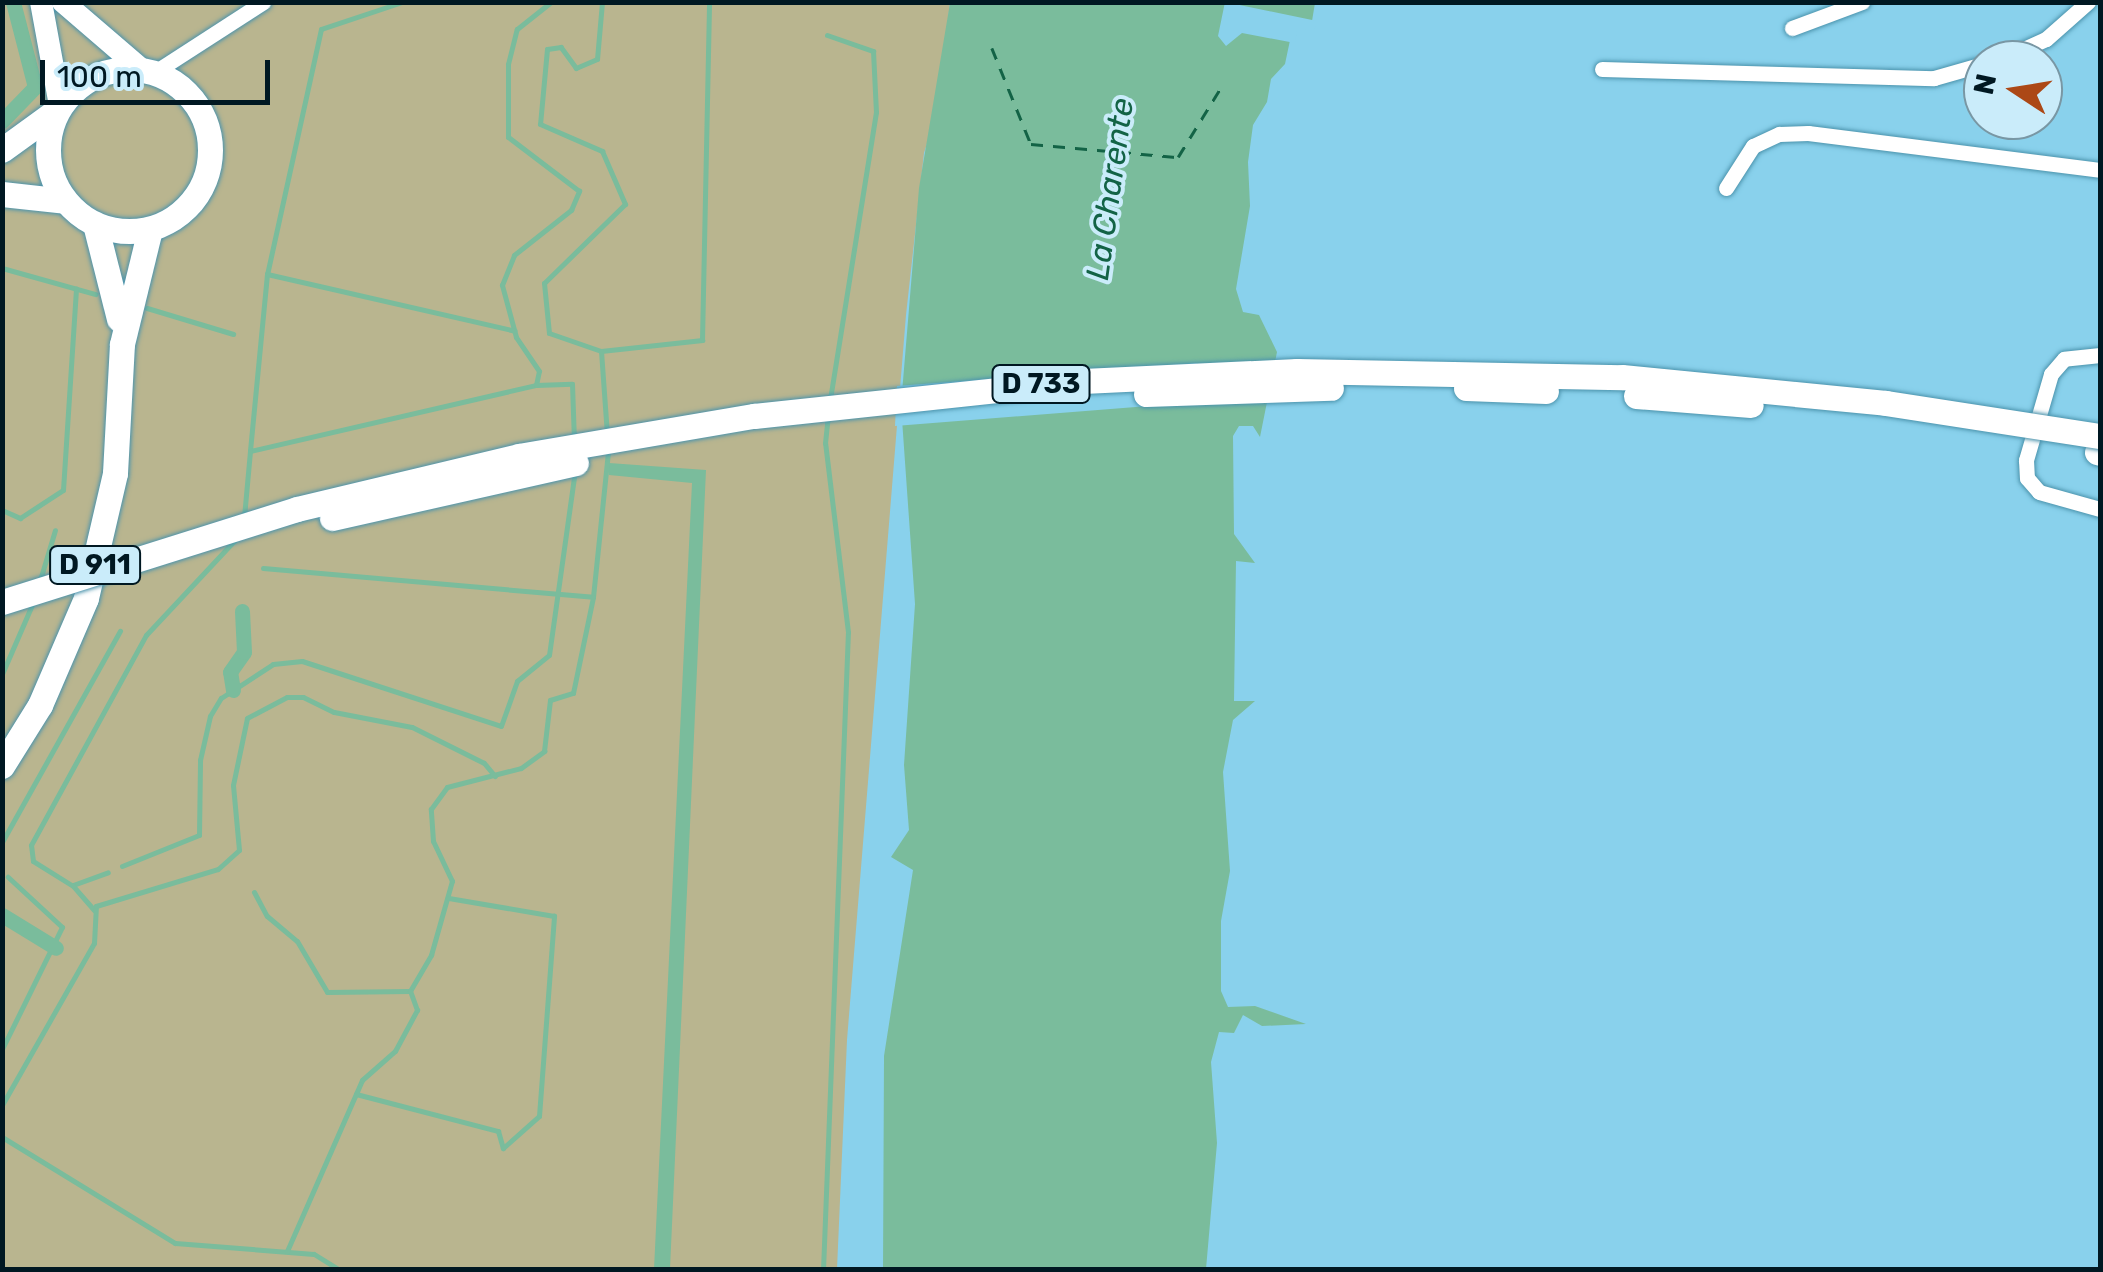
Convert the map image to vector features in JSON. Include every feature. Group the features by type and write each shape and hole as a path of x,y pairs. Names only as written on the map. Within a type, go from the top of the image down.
{"main road":[{"path":"41,2 59,108 48,157 65,201"},
{"path":"2,194 65,201 95,224 150,228 190,204 210,156 196,104 148,71 63,2"},
{"path":"2,150 59,108 90,78 148,71"},
{"name":"D 911","path":"95,224 109,262 122,344"},
{"name":"D 911","path":"2,766 40,705 86,598 115,473 122,344 150,228"},
{"name":"D 733","path":"2,602 297,509 518,456 754,416 1082,381 1297,371 1622,378 1869,401 2100,444"},
{"name":"D 733","path":"2,619 264,536 505,477 848,420 1084,398 1428,387 1619,394 2100,444"}],"street":[{"path":"148,71 263,2"},
{"path":"1792,28 1862,2"},
{"path":"2044,40 2088,2"},
{"path":"1602,70 1934,78 1963,70"},
{"path":"1726,188 1753,146 1779,134 1808,133 2100,170"},
{"path":"2100,355 2064,359 2051,374 2026,460 2027,478 2040,492 2100,510"}],"shaded area":[{"path":"2,3 950,3 936,115 924,153 906,315 847,1040 837,1269 3,1269"}],"water":[{"name":"La Charente","path":"950,3 1315,3 1311,27 1293,26 1285,64 1271,79 1267,102 1253,125 1248,162 1250,206 1236,289 1243,312 1259,315 1277,352 1260,437 1253,426 1239,426 1233,436 1234,534 1255,563 1236,561 1234,701 1255,701 1233,720 1223,772 1230,871 1221,921 1221,991 1228,1007 1255,1006 1306,1024 1262,1026 1243,1015 1234,1033 1219,1032 1211,1062 1217,1143 1206,1269 883,1270 884,1056 913,870 891,857 909,830 904,765 915,604 901,405 919,188"},
{"path":"609,463 706,470 670,1269 654,1269 692,483 609,475"}],"pier":[{"path":"1225,2 1317,21 1315,28 1297,30 1295,43 1242,33 1226,46 1218,36"},
{"path":"1197,363 1161,405 895,426 897,386"}],"waterway":[{"path":"2,121 35,87 13,2"},
{"path":"402,2 321,29 267,274 250,451 536,385 539,371 516,337 502,285 514,255 571,210 579,191 508,137 508,64 517,29 551,2"},
{"path":"602,2 597,59 576,68 561,47 547,49 540,124 602,151 625,204 544,283 549,333 601,351 702,340 709,2"},
{"path":"827,35 873,51 876,112 830,400"},
{"path":"2,268 95,294"},
{"path":"267,274 515,331"},
{"path":"2,510 20,518 63,490 76,288"},
{"path":"147,308 233,334"},
{"path":"601,351 607,435"},
{"path":"536,385 572,384 574,440"},
{"path":"823,1270 848,632 825,443 828,416"},
{"path":"244,517 250,451"},
{"path":"263,568 593,597 608,451"},
{"path":"122,866 199,835 200,760 210,716 221,698 273,664 302,661 501,726 517,681 549,655 575,471"},
{"path":"40,580 55,530"},
{"path":"94,910 73,886 33,861 31,845 146,635 235,540"},
{"path":"254,892 267,916 297,941 327,992 410,991 431,955 452,881 433,841 431,809 447,787 521,768 544,751 550,700 573,693 593,597"},
{"path":"2,674 34,600"},
{"path":"233,690 230,672 244,652 242,611"},
{"path":"2,842 120,631"},
{"path":"2,1105 94,943 96,906 218,869 239,850 233,785 247,718 287,697 303,697 334,712 412,727 484,763 495,776"},
{"path":"73,885 108,872"},
{"path":"2,1049 62,927 8,877"},
{"path":"356,1094 498,1131 503,1148 539,1116 554,916 449,898"},
{"path":"2,915 56,948"},
{"path":"287,1251 362,1080 395,1051 417,1010 410,991"},
{"path":"2,1137 175,1243 314,1254 340,1270"}],"ferry route":[{"path":"992,48 1031,144 1178,157 1220,89"}]}
